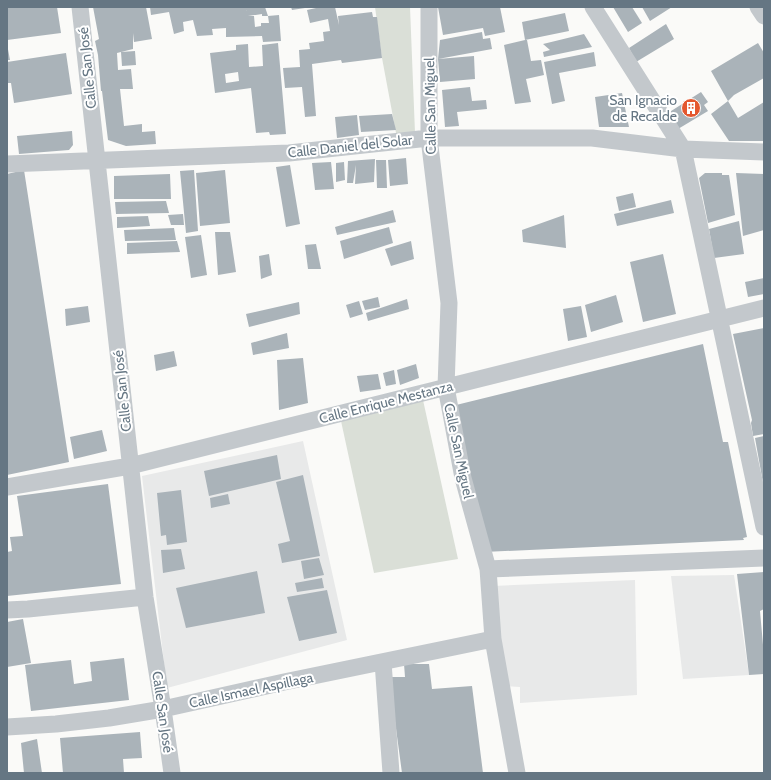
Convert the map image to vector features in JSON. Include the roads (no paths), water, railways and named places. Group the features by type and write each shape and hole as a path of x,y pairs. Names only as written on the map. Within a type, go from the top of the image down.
{"street":[{"name":"Calle San José","path":"80,7 145,597 172,773"},
{"name":"Calle San Miguel","path":"429,7 429,138 449,303 446,387 464,478 488,569 493,639 516,773"},
{"path":"593,7 683,149 764,527"},
{"path":"758,7 764,16"},
{"name":"Calle Daniel del Solar","path":"7,164 289,153 429,138 592,138 683,149 764,152"},
{"name":"Calle Enrique Mestanza","path":"7,487 130,466 764,308"},
{"path":"488,569 764,558"},
{"path":"7,610 28,610 145,597"},
{"name":"Calle Ismael Aspillaga","path":"7,727 56,724 109,718 163,709 284,682 493,639"},
{"path":"383,662 391,773"}],"place":[{"name":"San Ignacio de Recalde","path":"691,108"}]}
